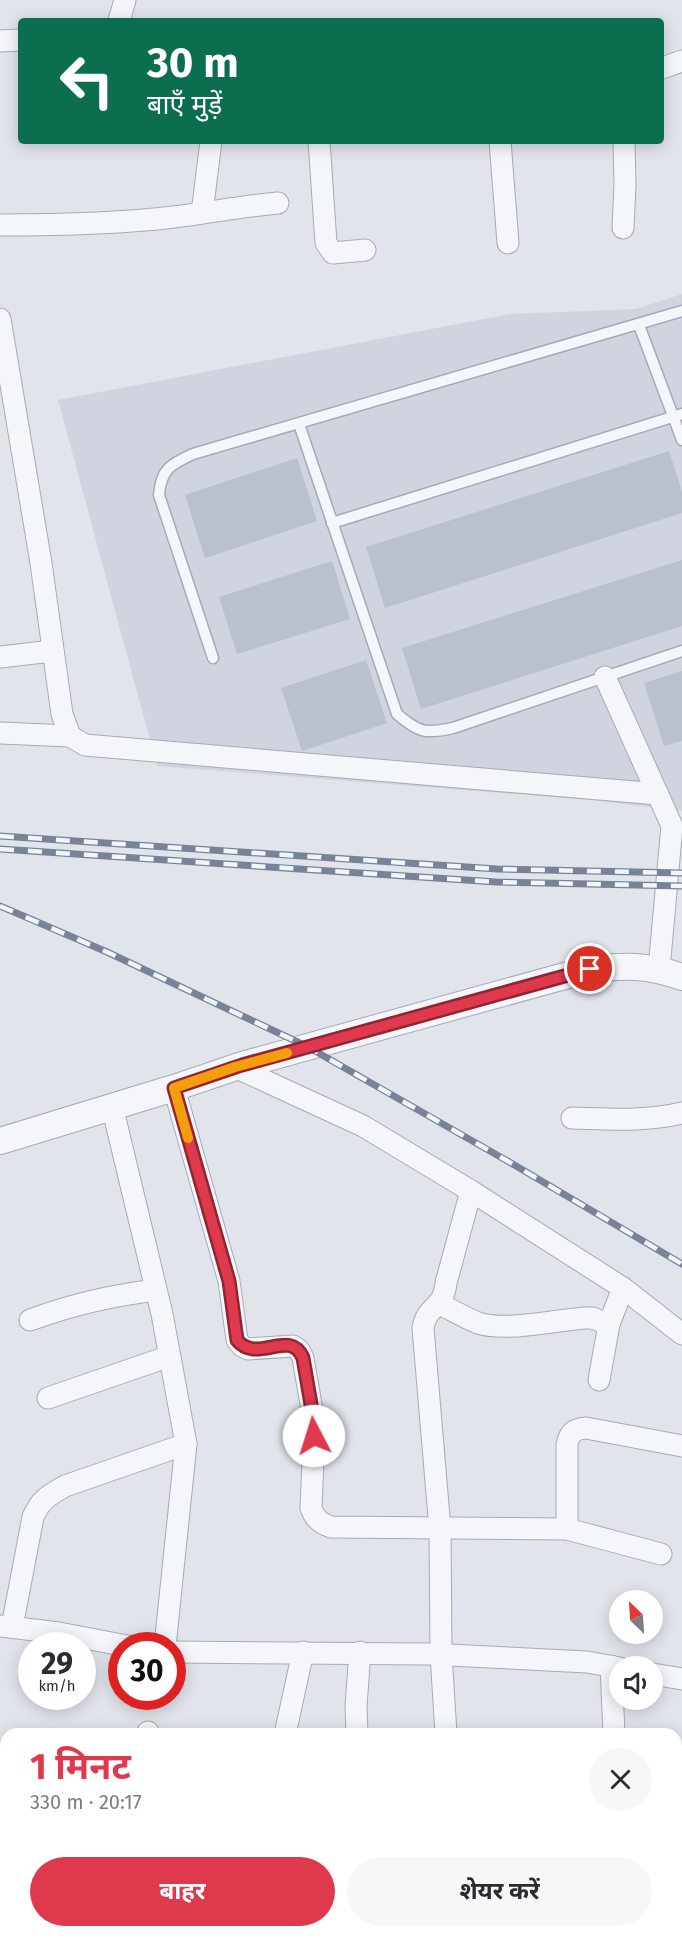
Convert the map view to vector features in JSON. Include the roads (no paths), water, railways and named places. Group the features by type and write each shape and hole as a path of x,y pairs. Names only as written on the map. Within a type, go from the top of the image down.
{"street":[{"path":"120,18 125,0"},
{"path":"0,41 18,40"},
{"path":"664,67 682,61"},
{"path":"202,213 211,144"},
{"path":"319,144 326,243 333,253 338,254 364,250"},
{"path":"500,144 508,243"},
{"path":"622,228 625,185 624,144"},
{"path":"0,225 73,225 173,218 240,206 278,203"},
{"path":"0,320 41,563 62,714 70,736"},
{"path":"0,657 52,651"},
{"path":"0,1141 235,1067 590,969 621,966 670,973 677,826 658,794 605,677"},
{"path":"0,733 70,736 85,744 658,794"},
{"path":"235,1067 363,1126 471,1191 623,1288 682,1334"},
{"path":"174,1088 229,1281 237,1340 248,1349 293,1346 299,1350 303,1358 314,1436 311,1498 314,1516 321,1524 332,1527 567,1530 661,1554"},
{"path":"112,1106 156,1290 186,1444 166,1632"},
{"path":"572,1118 626,1120 682,1113"},
{"path":"446,1728 441,1654 440,1529 423,1328 424,1319 445,1296 446,1283 471,1191"},
{"path":"599,1380 609,1324 623,1288"},
{"path":"30,1320 59,1309 108,1296 156,1290"},
{"path":"440,1304 478,1323 489,1325 504,1326 585,1318 609,1324"},
{"path":"48,1398 170,1356"},
{"path":"567,1530 567,1445 569,1435 576,1428 682,1446"},
{"path":"108,1643 6,1627 33,1517 39,1504 65,1486 186,1444"},
{"path":"186,1652 441,1654 574,1661 609,1666"},
{"path":"286,1728 303,1652"},
{"path":"357,1728 360,1652"},
{"path":"663,1676 682,1679"},
{"path":"614,1710 614,1728"}],"lane":[{"path":"213,658 159,495 160,479 173,463 193,454 682,311"},
{"path":"639,325 678,416 682,440"},
{"path":"332,523 678,416"},
{"path":"299,424 397,714 409,724 430,733 446,730 682,651"}],"railway":[{"path":"0,836 497,869 682,873"},
{"path":"0,849 496,882 682,886"},
{"path":"0,906 107,952 308,1047 682,1264"}]}
